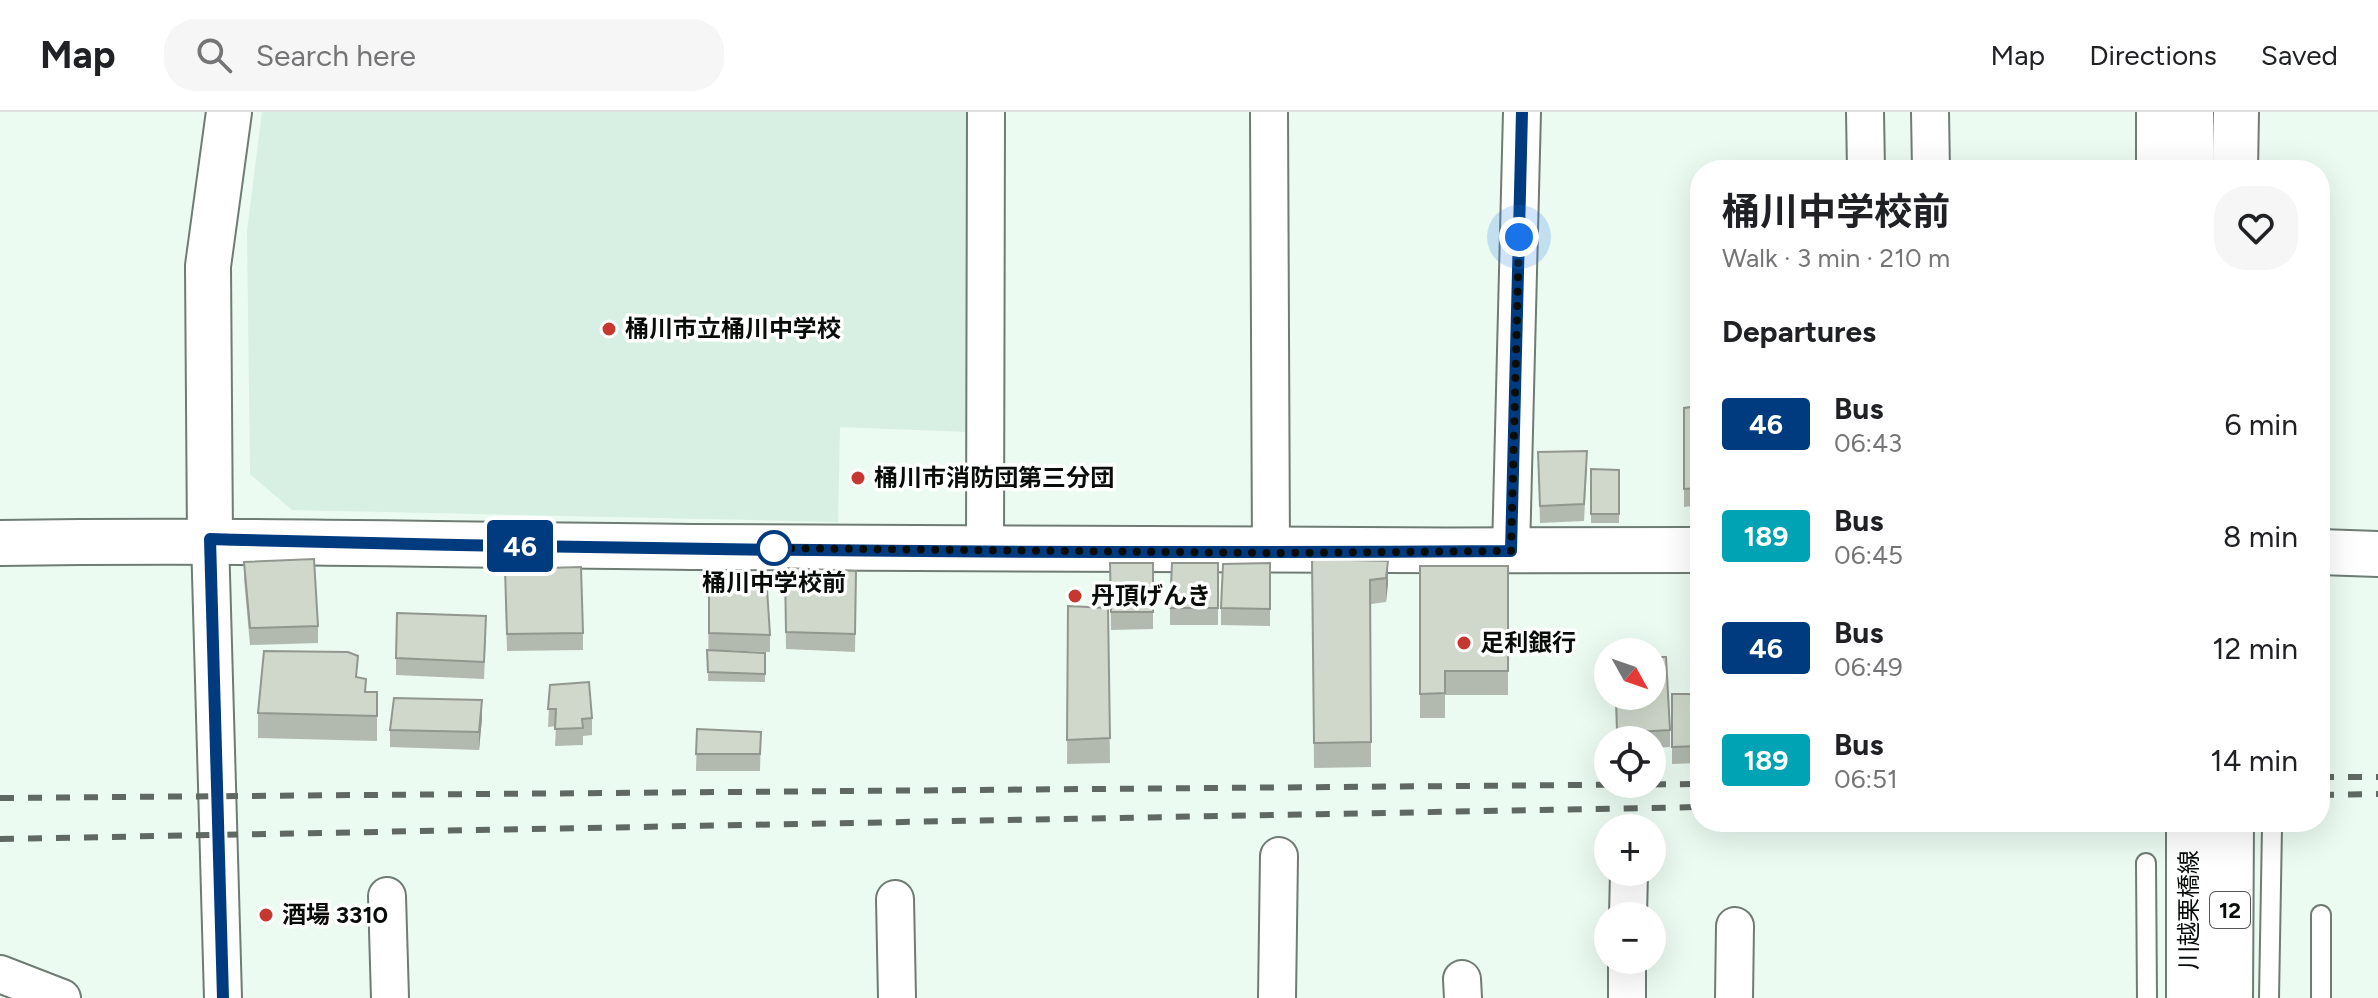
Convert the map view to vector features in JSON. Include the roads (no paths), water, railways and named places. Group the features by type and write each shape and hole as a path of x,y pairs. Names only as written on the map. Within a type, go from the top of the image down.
{"street":[{"path":"223,998 210,539 208,266 229,112"},
{"path":"985,550 986,112"},
{"path":"1269,112 1271,553"},
{"path":"1511,551 1522,112"},
{"path":"1865,112 1866,160"},
{"path":"1930,112 1931,160"},
{"path":"2159,112 2159,160"},
{"path":"2191,112 2192,160"},
{"path":"2235,160 2236,112"},
{"path":"2265,112 2265,160"},
{"path":"0,543 210,539 410,545 1271,553 1690,550"},
{"path":"2330,552 2378,554"},
{"name":"川越栗橋線","path":"2189,832 2189,998"},
{"name":"川越栗橋線","path":"2230,998 2251,832"},
{"path":"1277,998 1279,856"},
{"path":"387,896 390,998"},
{"path":"895,899 897,998"},
{"path":"1734,998 1735,926"},
{"path":"0,974 62,998"},
{"path":"1627,974 1627,998"}],"lane":[{"path":"2253,832 2269,998"},
{"path":"2146,863 2147,998"},
{"path":"2321,915 2321,998"}],"railway":[{"path":"2330,777 2378,777"},
{"path":"0,798 1690,784"},
{"path":"2330,795 2378,794"},
{"path":"0,839 1690,807"}],"place":[{"name":"桶川市立桶川中学校","path":"609,329"},
{"name":"桶川市消防団第三分団","path":"858,478"},
{"name":"桶川中学校前","path":"774,548"},
{"name":"丹頂げんき","path":"1075,596"},
{"name":"足利銀行","path":"1464,643"},
{"name":"酒場 3310","path":"266,915"}]}
